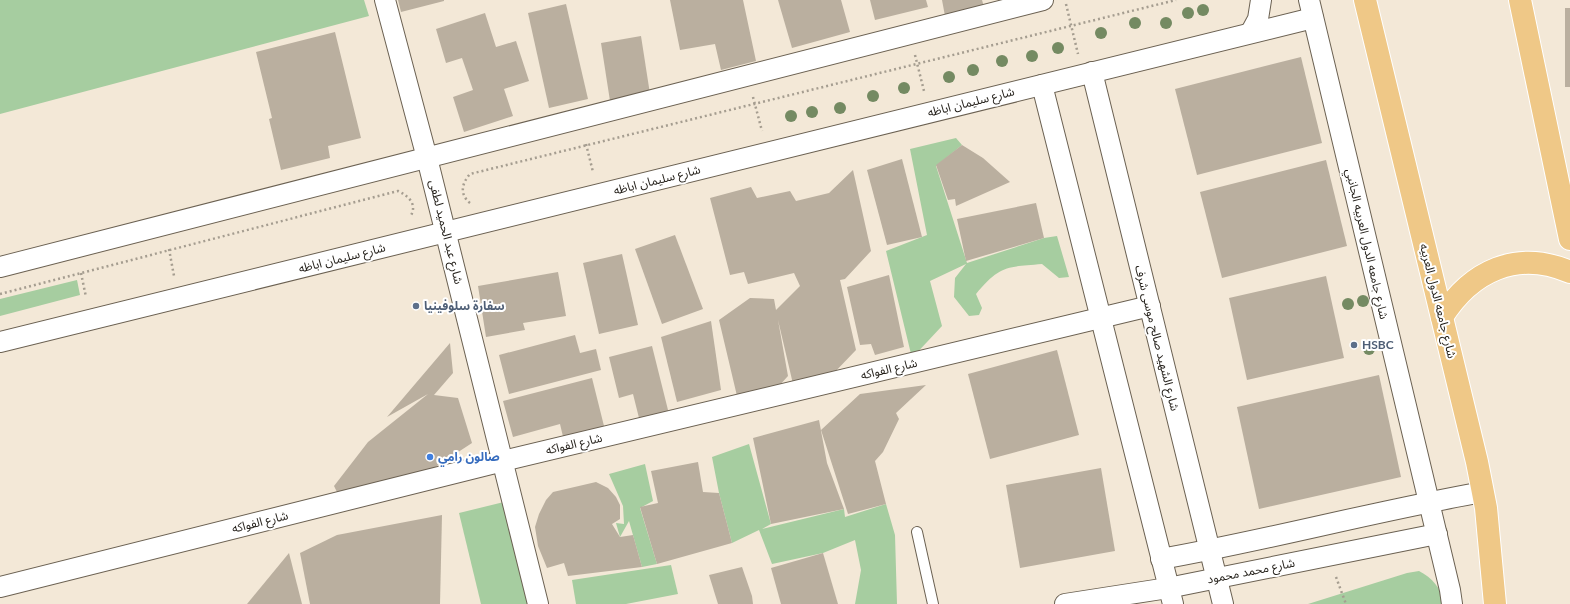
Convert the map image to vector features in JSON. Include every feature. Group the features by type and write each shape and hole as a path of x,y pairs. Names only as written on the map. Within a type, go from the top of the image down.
{"main road":[{"name":"شارع جامعه الدول العربيه","path":"1364,0 1442,317 1483,492 1493,568 1495,604"},
{"path":"1520,0 1566,199 1570,239"},
{"path":"1442,317 1452,300 1466,286 1482,274 1501,267 1520,263 1540,263 1559,267 1570,272"}],"street":[{"name":"شارع عبد الحميد لطفى","path":"385,0 446,232 538,604"},
{"path":"0,267 909,33 1043,0"},
{"path":"1251,32 1258,19 1261,0"},
{"name":"شارع سليمان اباظه","path":"0,342 1088,74 1251,32 1311,9"},
{"name":"شارع جامعه الدول العربيه الجانبي","path":"1311,9 1428,502 1437,534 1452,604"},
{"name":"شارع الشهيد صالح موسى شرف","path":"1088,74 1150,306 1223,604"},
{"path":"1042,85 1170,596"},
{"name":"شارع الفواكه","path":"0,587 502,461 1101,319 1150,306"},
{"path":"1161,559 1209,550 1428,502 1483,492"},
{"name":"شارع محمد محمود","path":"1065,604 1170,596 1216,577 1437,534"}],"lane":[{"path":"917,532 933,604"}],"path":[{"path":"1065,0 1071,25 1088,74"},
{"path":"470,174 586,144 1176,0"},
{"path":"909,33 929,113"},
{"path":"748,75 767,153"},
{"path":"579,118 598,195"},
{"path":"0,294 398,191 408,195 413,204 413,213 407,221"},
{"path":"164,225 174,278 182,276"},
{"path":"76,247 90,319"},
{"path":"79,300 94,296"},
{"path":"1327,556 1346,604"}],"green space":[{"path":"0,0 364,0 369,16 0,114"},
{"path":"956,138 962,145 936,166 967,263 1044,238 1057,236 1069,277 1059,278 1042,264 1005,269 992,278 976,294 982,308 979,315 969,316 954,297 955,278 966,264 930,281 942,326 912,358 886,251 927,235 910,149"},
{"path":"77,280 80,295 0,316 0,299"},
{"path":"749,444 771,524 762,529 844,509 845,517 886,504 895,535 897,604 855,604 861,570 855,540 823,553 772,564 759,530 732,543 719,493 712,457"},
{"path":"645,464 653,501 640,508 657,564 642,567 629,521 620,537 616,523 624,524 623,506 609,474"},
{"path":"508,501 532,604 481,604 459,513"},
{"path":"671,565 678,594 626,604 576,604 572,580"},
{"path":"1419,571 1436,584 1441,593 1443,604 1308,604 1407,573"}],"building":[{"path":"398,0 444,0 444,1 401,12"},
{"path":"670,0 743,0 756,61 721,70 715,44 680,50"},
{"path":"778,0 841,0 850,32 792,48"},
{"path":"870,0 926,0 928,7 875,20"},
{"path":"942,0 982,0 984,7 945,16"},
{"path":"566,4 588,99 549,108 528,13"},
{"path":"1565,8 1570,8 1570,87 1565,87"},
{"path":"485,13 496,47 516,41 529,81 504,89 513,116 464,132 453,97 473,90 462,58 446,63 436,29"},
{"path":"335,32 361,138 328,146 330,158 281,170 269,119 272,118 256,52"},
{"path":"641,36 650,94 610,101 601,43"},
{"path":"1301,57 1322,143 1197,175 1175,89"},
{"path":"962,145 983,158 1010,182 956,206 955,199 948,200 936,165"},
{"path":"902,159 922,237 887,245 867,170"},
{"path":"1326,160 1347,246 1222,278 1200,192"},
{"path":"853,170 871,251 845,279 840,280 856,350 831,376 793,384 778,320 788,376 778,387 737,396 719,320 750,298 774,299 776,310 800,286 794,273 748,284 744,272 730,275 710,198 751,187 757,198 790,191 796,201 829,193"},
{"path":"1036,203 1044,238 966,261 957,219"},
{"path":"675,235 703,309 662,324 635,249"},
{"path":"622,254 638,325 599,334 583,263"},
{"path":"558,272 566,316 523,323 525,330 486,337 478,286"},
{"path":"889,275 904,347 875,355 871,344 860,345 847,287"},
{"path":"1326,276 1344,358 1247,380 1229,298"},
{"path":"711,321 721,390 677,402 661,337"},
{"path":"575,335 580,353 596,349 601,370 509,394 499,355"},
{"path":"450,343 453,373 434,395 458,398 472,443 417,479 340,498 334,486 368,442 428,394 387,417"},
{"path":"652,346 669,414 640,422 633,394 619,398 609,357"},
{"path":"1057,350 1079,435 990,459 968,374"},
{"path":"1379,375 1401,477 1259,509 1237,407"},
{"path":"592,378 606,434 565,445 560,424 513,437 503,401"},
{"path":"926,385 896,413 899,419 883,452 875,461 886,504 848,514 821,430 860,394"},
{"path":"819,420 827,463 844,509 771,524 753,438"},
{"path":"698,462 703,492 719,493 732,543 657,564 640,507 658,503 651,471"},
{"path":"1101,468 1115,551 1020,568 1006,485"},
{"path":"596,482 608,488 616,497 620,505 620,519 612,524 620,537 633,535 642,567 568,576 564,563 547,568 538,546 535,527 539,514 546,500 553,492"},
{"path":"442,515 440,604 310,604 300,553 337,535"},
{"path":"289,553 302,604 247,604"},
{"path":"823,553 838,604 781,604 771,568"},
{"path":"742,567 752,596 753,604 718,604 709,575"}],"place":[{"name":"سفارة سلوفينيا","path":"416,306"},
{"name":"HSBC","path":"1354,345"},
{"name":"صالون رامي","path":"430,457"}]}
